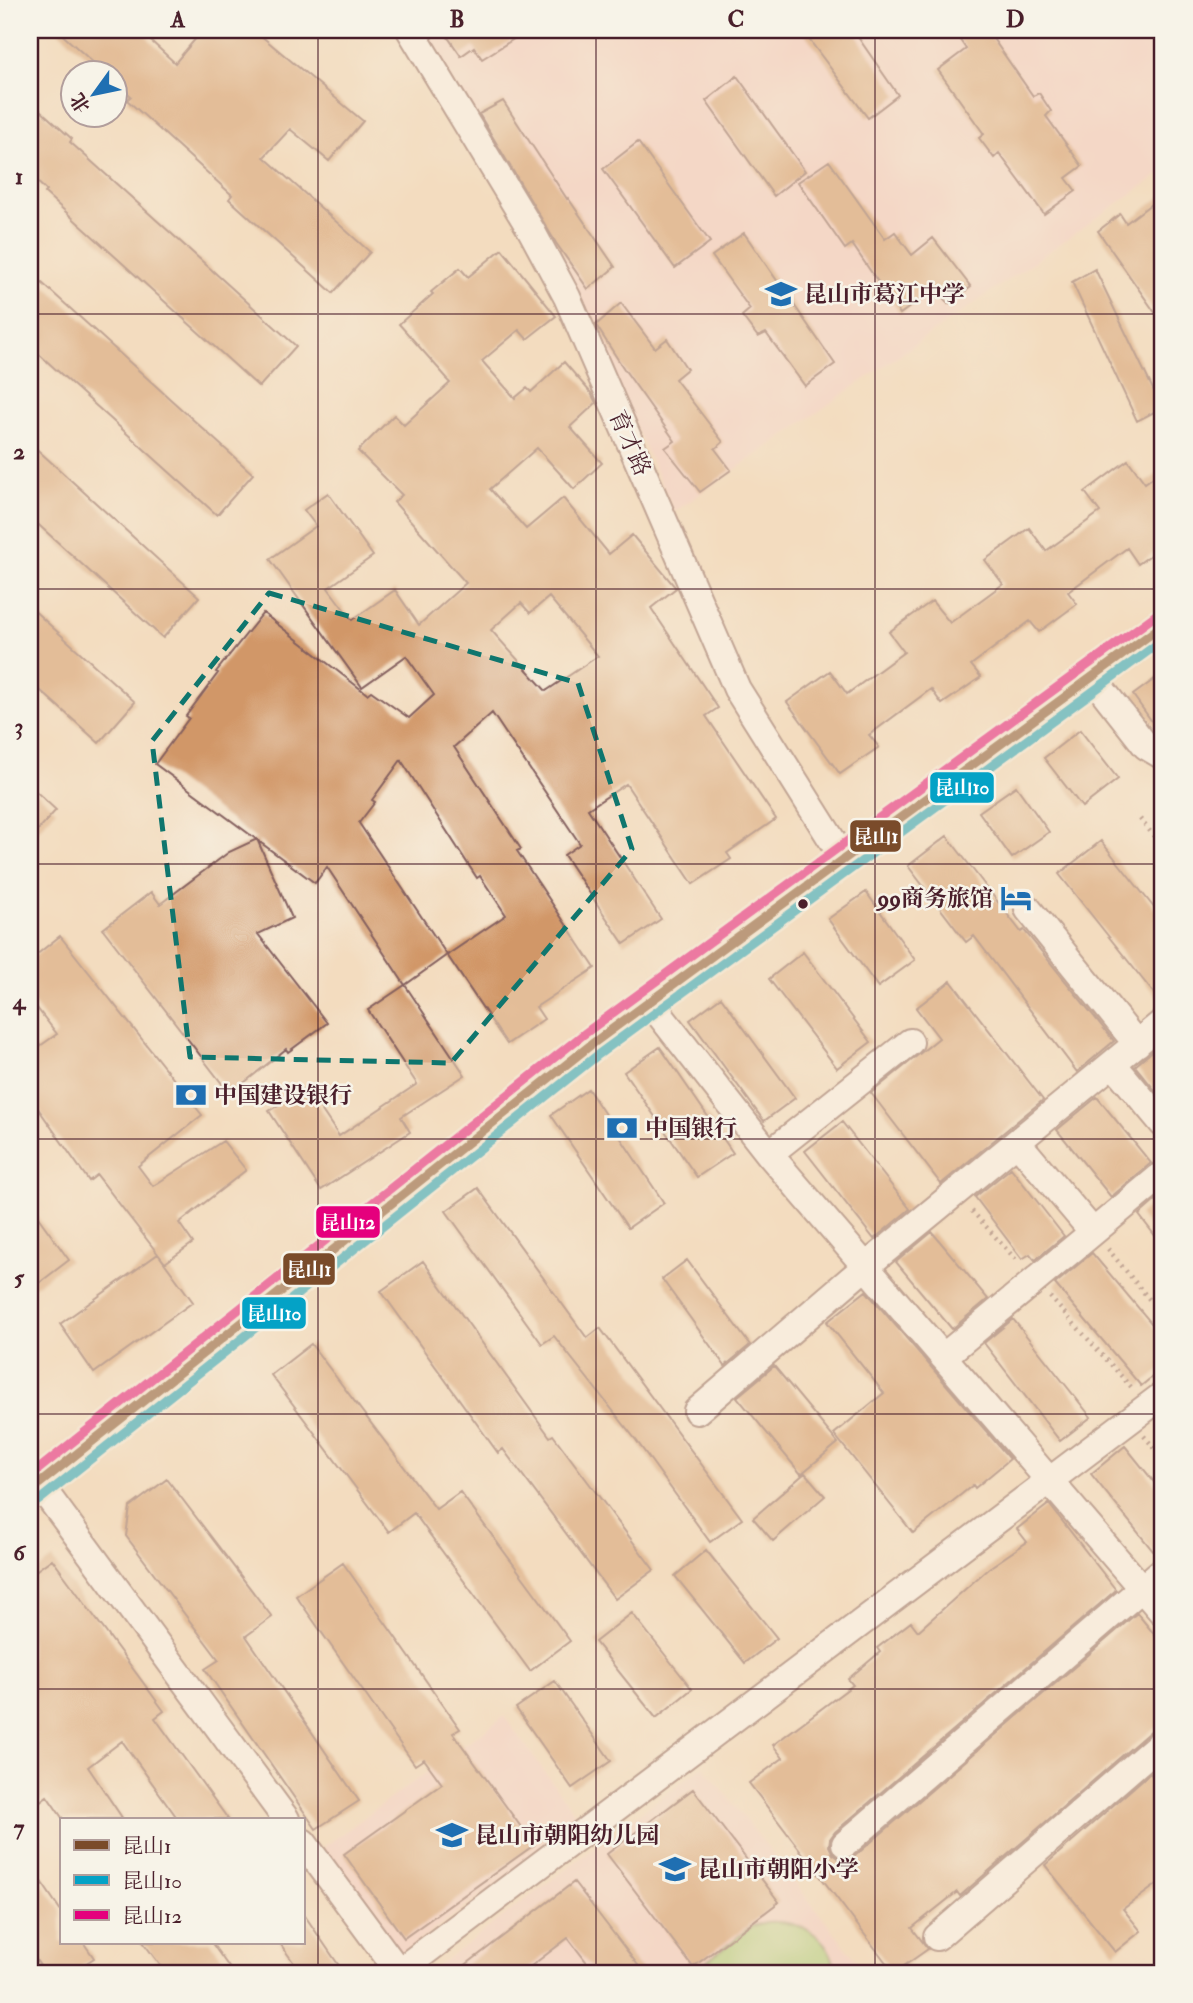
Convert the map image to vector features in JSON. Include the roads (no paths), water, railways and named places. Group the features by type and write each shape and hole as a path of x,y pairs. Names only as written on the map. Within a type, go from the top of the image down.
{"street":[{"name":"育才路","path":"410,30 531,230 567,297 737,690 844,859"},
{"path":"285,1818 34,1488 592,1044 1163,625"},
{"path":"1092,677 1146,746 1163,756"},
{"path":"1028,909 1137,1044"},
{"path":"649,1001 769,1154 1163,1614"},
{"path":"697,1411 864,1267 1163,1022"},
{"path":"769,1154 910,1042"},
{"path":"1113,1064 1163,1124"},
{"path":"1017,1142 1093,1232"},
{"path":"943,1357 1163,1174"},
{"path":"304,1843 398,1973 1163,1395"},
{"path":"845,1844 1163,1570"},
{"path":"937,1937 1163,1741"}],"place":[{"name":"昆山市葛江中学","path":"781,294"},
{"name":"99商务旅馆","path":"1016,898"},
{"name":"中国建设银行","path":"191,1095"},
{"name":"中国银行","path":"622,1128"},
{"name":"昆山市朝阳幼儿园","path":"452,1835"},
{"name":"昆山市朝阳小学","path":"675,1869"}]}
